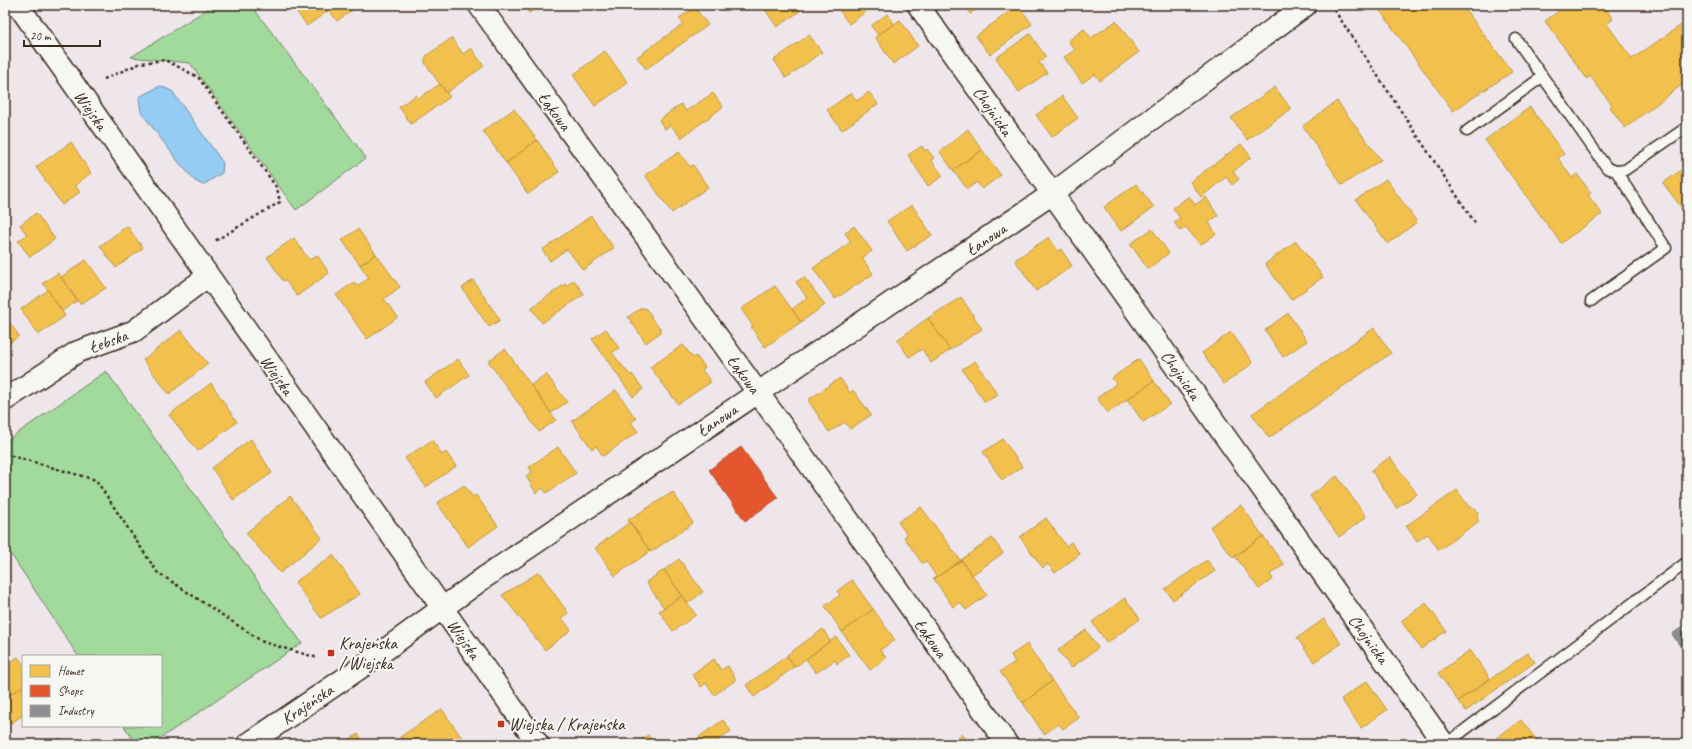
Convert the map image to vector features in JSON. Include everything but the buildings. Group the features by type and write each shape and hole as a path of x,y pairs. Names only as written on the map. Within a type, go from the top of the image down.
{"street":[{"name":"Wiejska","path":"18,5 538,744"},
{"name":"Łąkowa","path":"479,5 758,393 1007,744"},
{"name":"Chojnicka","path":"918,5 1445,744"},
{"name":"Łanowa","path":"443,608 485,577 1052,194 1306,5"},
{"name":"Łebska","path":"5,400 77,352 134,331 208,276"},
{"name":"Krajeńska","path":"248,744 363,666 443,608"}],"lane":[{"path":"1516,39 1607,168 1616,172 1666,248 1591,301"},
{"path":"1467,131 1542,77"},
{"path":"1616,172 1626,170 1687,127"},
{"path":"1445,744 1687,562"}],"path":[{"path":"1330,5 1475,223"},
{"path":"104,79 140,63 165,60 198,77 276,188 280,202 213,242"},
{"path":"5,454 96,480 157,572 263,642 318,658"}],"green space":[{"path":"214,5 251,5 366,158 296,210 190,63 131,57"},
{"path":"106,371 302,643 152,744 136,744 125,727 162,727 162,655 77,655 5,545 5,442"}],"water":[{"path":"160,86 172,91 223,163 222,173 203,185 195,181 177,160 141,112 139,97"}],"place":[{"name":"Krajeńska / Wiejska","path":"331,653"},
{"name":"Wiejska / Krajeńska","path":"501,724"}]}
